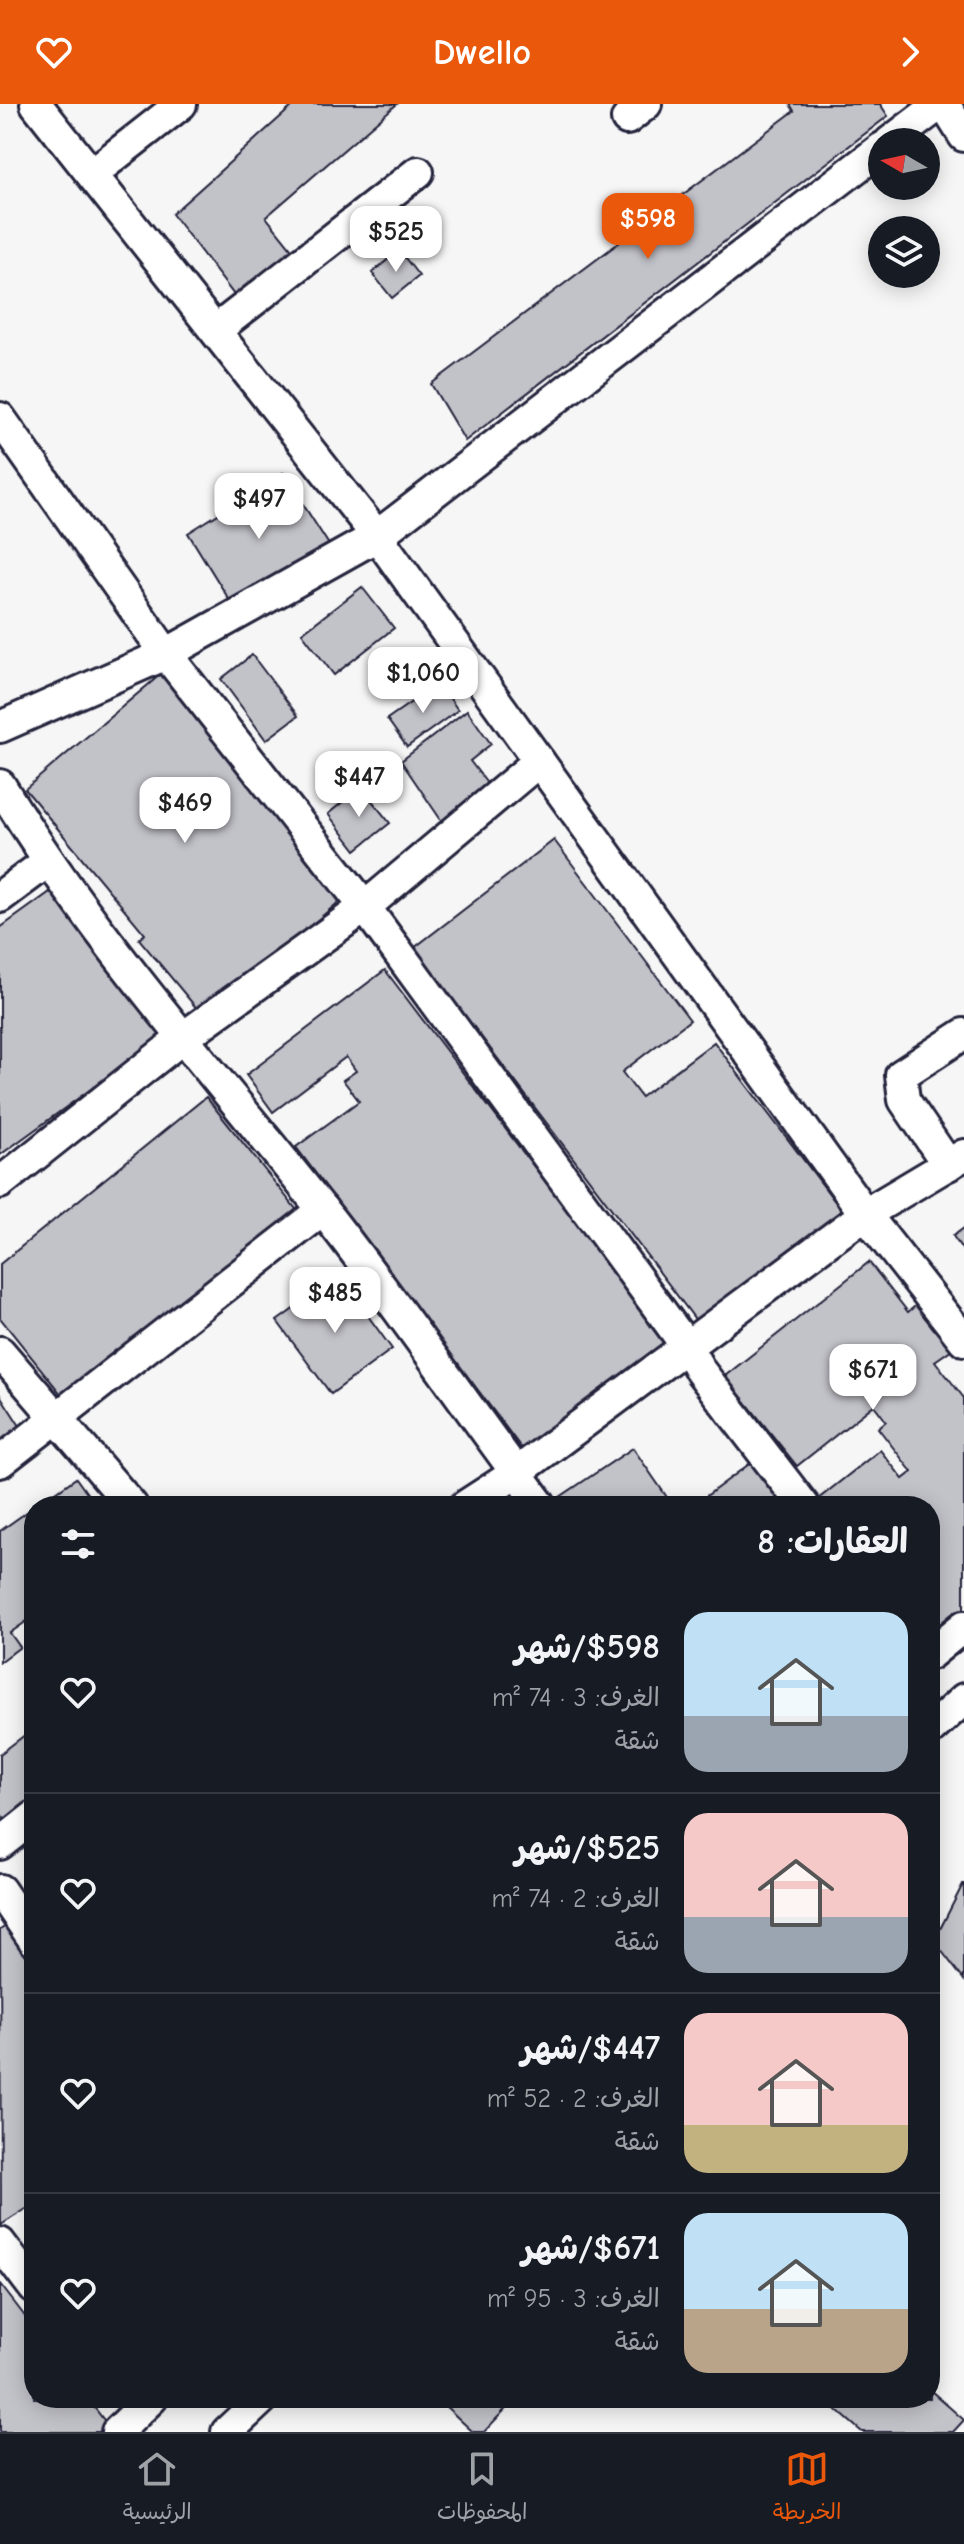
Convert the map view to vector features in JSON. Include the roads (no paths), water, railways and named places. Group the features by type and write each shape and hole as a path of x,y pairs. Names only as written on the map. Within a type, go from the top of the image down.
{"street":[{"path":"36,104 377,536 865,1214 964,1340"},
{"path":"93,173 181,104"},
{"path":"909,128 942,104 964,136"},
{"path":"0,727 166,654 377,536 868,159"},
{"path":"216,330 418,172"},
{"path":"0,418 166,654 365,907 687,1347 701,1372 796,1496"},
{"path":"0,1183 181,1039 365,907 539,761"},
{"path":"0,785 47,862 181,1039 323,1210 533,1496"},
{"path":"0,897 47,862"},
{"path":"480,1496 516,1473 865,1214 956,1160 904,1100 901,1075 964,1034"},
{"path":"0,1462 323,1210"},
{"path":"0,1352 123,1496"},
{"path":"940,1646 964,1626"},
{"path":"940,1721 964,1699"},
{"path":"0,1844 24,1825"},
{"path":"0,1890 24,1925"},
{"path":"0,2243 24,2275"},
{"path":"227,2432 252,2408"}]}
